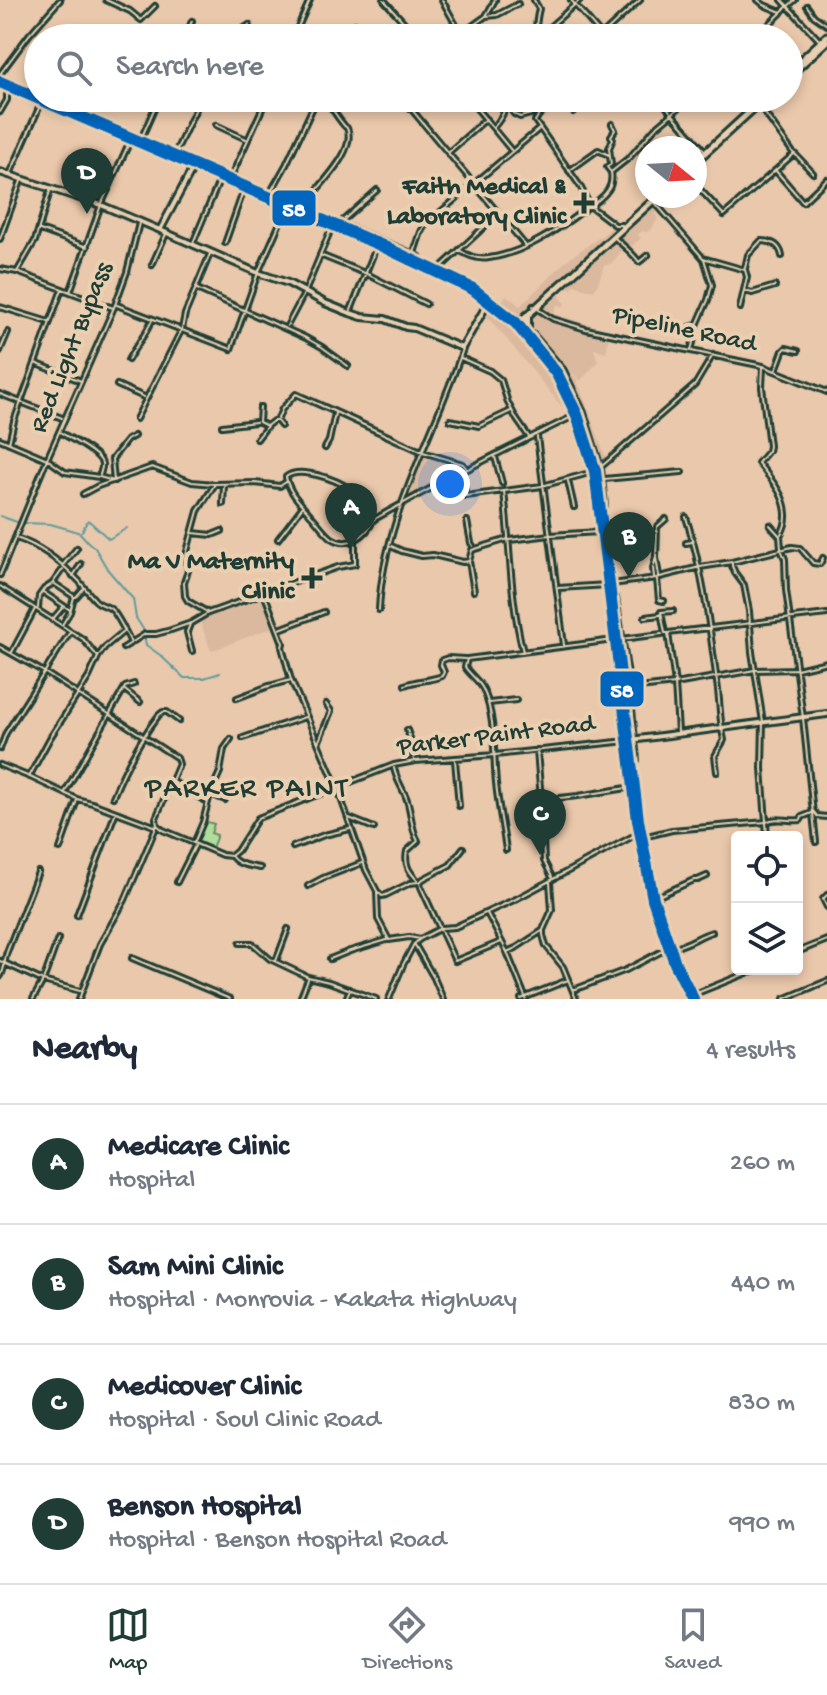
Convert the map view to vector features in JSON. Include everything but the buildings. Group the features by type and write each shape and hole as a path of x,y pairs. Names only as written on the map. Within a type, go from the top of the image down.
{"highway":[{"path":"2,79 24,89"},
{"path":"74,112 287,206 382,241 440,268 486,293 527,331 562,371 582,413 597,470 601,532 618,640 641,833"},
{"path":"78,112 231,177 461,283 517,322 557,374 577,415 601,479 610,584"},
{"path":"517,322 526,315"},
{"path":"526,315 527,331"},
{"path":"618,640 628,689 634,787 653,899 669,948 692,997"}],"main road":[{"path":"803,60 825,40"},
{"path":"707,147 747,112"},
{"path":"707,149 748,112"},
{"path":"535,307 642,208"},
{"path":"526,315 644,208"}],"street":[{"path":"39,24 60,0"},
{"path":"106,0 141,20 155,6"},
{"path":"299,24 310,0"},
{"path":"384,0 405,24"},
{"path":"442,0 452,24"},
{"path":"475,24 486,16 495,0"},
{"path":"534,0 539,9 537,24"},
{"path":"571,0 592,24"},
{"path":"552,24 580,0"},
{"path":"616,24 640,0"},
{"path":"758,0 781,12"},
{"path":"782,0 825,40"},
{"path":"770,24 795,0"},
{"path":"486,16 497,15 518,4"},
{"path":"807,6 814,16 827,25"},
{"path":"0,112 7,100 2,79 24,43"},
{"path":"9,176 37,112"},
{"path":"141,139 153,112"},
{"path":"175,153 194,112"},
{"path":"231,177 260,112"},
{"path":"269,195 310,112"},
{"path":"302,209 321,188 347,148 347,128 335,112"},
{"path":"414,112 526,246"},
{"path":"480,112 512,151"},
{"path":"493,128 502,118 503,112"},
{"path":"513,112 520,117 531,114"},
{"path":"541,112 535,121 590,206 615,225 622,225"},
{"path":"768,112 794,154 813,173"},
{"path":"611,172 672,114 692,136"},
{"path":"448,152 486,119"},
{"path":"459,250 485,259 526,246 558,229 590,206 608,190 612,179 607,167 611,164 609,148 615,130 612,124"},
{"path":"216,125 247,140"},
{"path":"413,256 425,225 540,128"},
{"path":"70,292 101,205 131,139"},
{"path":"569,171 598,150 611,156"},
{"path":"707,197 724,215 794,154"},
{"path":"160,230 194,166"},
{"path":"776,171 803,202 827,179"},
{"path":"0,172 101,205 288,283 350,313 385,319 463,348"},
{"path":"193,245 220,177"},
{"path":"0,239 22,180"},
{"path":"225,243 245,188"},
{"path":"17,272 31,250 51,190"},
{"path":"286,328 336,225 377,190"},
{"path":"0,269 17,272 182,329 231,349 258,273 287,206"},
{"path":"662,208 703,258 712,285 691,351"},
{"path":"440,268 499,213"},
{"name":"Red Light Bypass","path":"0,575 59,431 115,307 140,222"},
{"path":"39,230 87,247"},
{"path":"152,265 166,233"},
{"path":"614,237 639,262 648,255"},
{"path":"740,308 745,291 748,255 761,241 774,244 782,256"},
{"path":"350,313 378,244"},
{"path":"136,419 182,329 210,253"},
{"path":"320,255 367,274 426,304"},
{"path":"703,258 745,270"},
{"path":"745,291 752,293 775,286"},
{"path":"196,288 286,328 322,347 348,366"},
{"path":"9,443 62,289"},
{"path":"379,610 380,583 403,504 463,348 489,301"},
{"path":"0,307 50,323"},
{"name":"Pipeline Road","path":"535,307 553,319 614,336 763,366 827,392"},
{"path":"128,360 152,319"},
{"path":"667,327 685,329 697,325"},
{"path":"0,351 8,332"},
{"path":"776,371 786,348 798,351"},
{"path":"461,472 466,496 542,486 597,470 695,385 713,355"},
{"path":"460,357 490,371 501,380 512,410 529,438"},
{"path":"35,363 82,381"},
{"path":"763,366 762,387 769,446 758,463 786,503 781,549 785,559 816,842"},
{"path":"117,385 145,398"},
{"path":"0,394 65,419"},
{"path":"277,421 282,409 296,394 423,452 463,464 467,469"},
{"path":"259,422 260,407"},
{"path":"450,420 479,426 512,410"},
{"path":"325,448 336,412"},
{"path":"373,520 352,490 344,486 303,472 294,472 286,477 296,498 334,539 345,542 355,540 372,525 373,520 494,455 577,415"},
{"path":"277,421 281,426"},
{"path":"257,439 267,426 277,421"},
{"path":"222,426 259,422 267,426"},
{"path":"59,431 102,461 99,477"},
{"path":"537,434 564,646"},
{"path":"114,481 112,459 134,436"},
{"path":"0,439 47,459 65,472 114,481"},
{"path":"494,455 502,483"},
{"path":"83,494 152,467 192,482 280,486 286,482"},
{"path":"601,479 682,472"},
{"path":"568,480 574,507"},
{"path":"208,613 188,601 184,582 188,571 186,555 198,511 215,484"},
{"path":"223,504 224,485"},
{"path":"504,491 513,598 523,652"},
{"path":"278,539 303,506"},
{"path":"686,517 700,567 724,740 715,756 717,772"},
{"path":"664,601 659,600 653,568 657,527 666,519"},
{"path":"467,521 474,548"},
{"path":"770,525 780,536"},
{"path":"192,533 212,535 222,531"},
{"path":"474,591 469,561 474,548 509,539 601,532"},
{"path":"15,538 56,559 99,604 114,611 132,643"},
{"path":"123,648 144,635 191,623 208,613 338,567 355,564 355,540"},
{"path":"686,543 694,542"},
{"path":"390,545 422,556 469,561"},
{"path":"557,588 656,578 798,547 814,564 820,564 823,558"},
{"path":"11,653 36,609 42,591 53,583 77,548"},
{"path":"0,559 6,561"},
{"path":"732,562 735,573 744,585 749,611 763,722 762,768 767,831"},
{"path":"73,576 81,564"},
{"path":"53,583 74,597"},
{"path":"0,586 87,642 98,657"},
{"path":"61,626 70,612 74,597 84,588"},
{"path":"42,591 70,610"},
{"path":"264,593 278,630 291,680 377,891 382,896 410,883 420,882 450,865 463,848"},
{"path":"52,620 64,606"},
{"path":"645,617 673,611"},
{"path":"278,630 324,612"},
{"path":"405,685 442,676 442,660 448,658 467,659 827,614"},
{"path":"661,615 675,684 678,734"},
{"path":"191,623 187,632 192,651"},
{"path":"0,749 6,733 70,631"},
{"path":"30,777 98,657 124,631"},
{"path":"0,647 179,760 156,818 157,825 125,900 100,944 79,999"},
{"path":"467,659 465,667 483,687 488,703 506,850"},
{"path":"628,689 755,670 797,669 827,662"},
{"path":"237,698 291,680"},
{"path":"64,793 124,689 134,684"},
{"path":"124,689 140,702"},
{"path":"488,703 516,700"},
{"path":"318,743 331,711 326,704"},
{"path":"113,797 124,769 163,712 179,721"},
{"path":"631,740 827,714"},
{"path":"243,738 306,716"},
{"path":"407,730 415,761"},
{"path":"177,882 220,772 225,747 231,739"},
{"name":"Parker Paint Road","path":"231,856 258,818 394,765 631,740"},
{"path":"507,952 543,930 552,910 551,879 544,861 537,750"},
{"path":"455,759 459,806"},
{"path":"0,765 77,799 157,825 194,844 260,868"},
{"path":"394,765 395,776 407,798 413,832 418,841 407,851 407,866 420,882 455,961 501,942"},
{"path":"172,781 208,802"},
{"path":"541,800 634,787"},
{"path":"210,794 225,800"},
{"path":"60,849 77,799"},
{"path":"813,812 817,816 827,817"},
{"path":"389,999 403,965 420,939 487,912 633,835 776,819 801,820 813,812"},
{"path":"77,915 116,813"},
{"path":"348,818 374,828"},
{"path":"293,847 324,835 352,829"},
{"path":"308,886 363,863"},
{"path":"0,977 4,970 2,961 38,872"},
{"path":"653,899 707,876"},
{"path":"377,891 376,913 389,940"},
{"path":"827,895 823,899 827,907"},
{"path":"487,912 507,952 524,998 568,980"},
{"path":"276,961 288,929"},
{"path":"543,930 546,946 563,967 576,999"},
{"path":"572,989 626,970 669,948 695,942 701,935 712,932"},
{"path":"33,999 58,939"},
{"path":"330,959 389,940 420,939"},
{"path":"803,950 827,940"},
{"path":"240,943 252,943 276,961 308,977 376,999"},
{"path":"414,944 443,999"},
{"path":"132,958 230,999"},
{"path":"2,961 43,981 82,992"},
{"path":"692,997 743,975"},
{"path":"300,999 308,977"},
{"path":"784,999 827,981"},
{"path":"346,999 350,989"}],"shaded area":[{"path":"644,208 659,210 654,214 658,218 653,227 647,232 642,231 638,235 641,238 627,251 622,250 612,263 604,266 594,291 574,285 571,289 563,282"},
{"path":"614,225 616,227 518,317 501,304 506,295 520,306 568,259"},
{"path":"555,288 565,304 557,305 554,314 594,327 554,317 537,305"},
{"path":"535,306 553,319 609,336 606,352 594,349 598,362 580,381 565,364 577,380 606,458 596,466 576,407 568,414 500,331 503,328 499,331 487,316 495,309 510,321 557,370 574,403 567,379 525,324"},
{"path":"424,455 463,466 463,469 406,500 405,498"},
{"path":"263,592 276,626 211,651 198,616"}],"green space":[{"path":"204,821 214,824 211,833 217,835 212,848 196,841"}],"waterway":[{"path":"0,516 17,522"},
{"path":"82,531 88,520 109,539 127,528"},
{"path":"24,523 50,524 80,533 133,599 146,645 184,678 204,678 220,673"}],"transit line":[{"name":"58","path":"0,82 24,92"},
{"name":"58","path":"70,112 378,244 473,289 516,323 557,374 577,415 595,471 638,820 653,899 675,963 693,999"}],"place":[{"name":"Faith Medical & Laboratory Clinic","path":"584,203"},
{"name":"Benson Hospital","path":"87,214"},
{"name":"Medicare Clinic","path":"351,549"},
{"name":"Ma V Maternity Clinic","path":"312,578"},
{"name":"Sam Mini Clinic","path":"629,578"},
{"name":"Medicover Clinic","path":"540,855"}],"district":[{"name":"PARKER PAINT","path":"247,790"}]}
